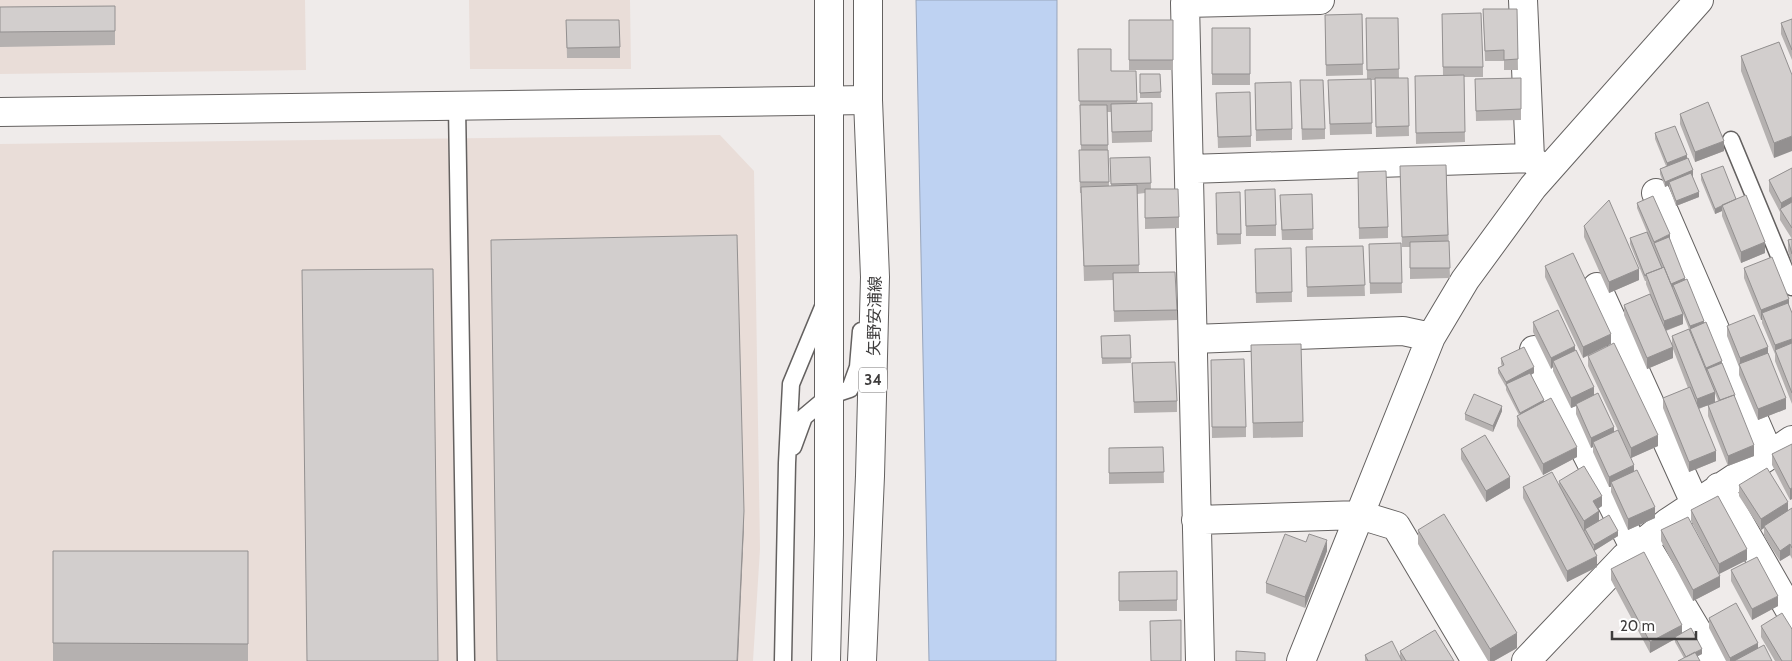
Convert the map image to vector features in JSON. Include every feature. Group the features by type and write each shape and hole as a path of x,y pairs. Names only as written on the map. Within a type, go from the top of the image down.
{"street":[{"path":"826,661 829,535 830,0"},
{"name":"矢野安浦線","path":"862,661 870,476 875,277 868,100 868,0"},
{"path":"1200,661 1185,3 1320,0"},
{"path":"1300,661 1431,337 1465,280 1533,187 1538,165 1523,0"},
{"path":"1189,168 1538,165 1699,0"},
{"path":"0,112 868,100"},
{"path":"1656,194 1769,454"},
{"path":"1597,288 1695,503"},
{"path":"1192,340 1403,331 1431,337"},
{"path":"1534,350 1639,545 1715,661"},
{"path":"1526,661 1639,545 1695,503 1792,440"},
{"path":"1719,488 1792,614"},
{"path":"1196,520 1360,515 1396,526 1476,661"}],"lane":[{"path":"457,106 466,661"},
{"path":"1731,140 1792,287"},
{"path":"787,463 804,417 829,396 850,389 858,367 862,319 875,277"},
{"path":"783,661 787,463 792,384 830,291"}],"shaded area":[{"path":"0,0 305,0 306,70 0,74"},
{"path":"469,0 630,0 631,69 470,69"},
{"path":"720,135 754,171 760,549 753,661 0,661 0,144"}],"water":[{"path":"916,0 1057,0 1056,661 929,661"}],"building":[{"path":"115,6 115,31 0,32 0,7"},
{"path":"1483,9 1517,9 1518,59 1504,60 1504,50 1485,51"},
{"path":"1481,13 1483,67 1443,67 1442,14"},
{"path":"1362,14 1363,64 1326,65 1325,15"},
{"path":"1366,18 1398,18 1399,69 1367,70"},
{"path":"1792,19 1792,50 1781,23"},
{"path":"566,20 619,20 620,47 567,48"},
{"path":"1129,20 1173,20 1173,60 1129,60"},
{"path":"1212,28 1250,28 1250,74 1212,74"},
{"path":"1779,42 1792,75 1792,136 1774,143 1741,56"},
{"path":"1078,49 1111,49 1111,71 1136,71 1137,101 1079,101"},
{"path":"1140,74 1160,74 1161,92 1140,93"},
{"path":"1464,75 1465,132 1416,133 1415,76"},
{"path":"1375,78 1408,78 1409,126 1376,127"},
{"path":"1521,78 1521,109 1476,111 1475,79"},
{"path":"1371,79 1372,123 1330,124 1328,80"},
{"path":"1300,80 1323,80 1325,129 1302,129"},
{"path":"1291,82 1292,129 1256,130 1255,83"},
{"path":"1250,92 1251,136 1218,137 1216,93"},
{"path":"1708,102 1724,141 1695,152 1680,114"},
{"path":"1152,103 1152,131 1112,132 1111,104"},
{"path":"1080,105 1107,105 1108,145 1081,145"},
{"path":"1675,126 1687,155 1667,163 1655,133"},
{"path":"1079,150 1108,150 1109,182 1080,182"},
{"path":"1150,157 1151,183 1111,184 1110,158"},
{"path":"1688,158 1693,170 1665,182 1660,169"},
{"path":"1446,165 1448,235 1402,237 1400,166"},
{"path":"1723,166 1736,199 1715,209 1701,174"},
{"path":"1792,168 1792,197 1781,203 1769,180"},
{"path":"1386,171 1388,227 1359,228 1358,172"},
{"path":"1691,173 1699,192 1676,201 1669,182"},
{"path":"1137,185 1139,265 1084,266 1081,187"},
{"path":"1145,189 1178,189 1179,217 1145,218"},
{"path":"1275,189 1276,225 1246,226 1245,190"},
{"path":"1240,192 1241,234 1217,234 1216,193"},
{"path":"1312,194 1313,229 1282,230 1280,195"},
{"path":"1746,195 1765,242 1741,252 1722,205"},
{"path":"1653,196 1670,234 1654,242 1637,203"},
{"path":"1609,200 1639,269 1609,282 1584,226"},
{"path":"1792,202 1792,228 1780,209"},
{"path":"1647,232 1662,268 1645,276 1630,238"},
{"path":"737,235 744,511 737,661 497,661 491,240"},
{"path":"1669,237 1685,278 1671,284 1654,243"},
{"path":"1792,239 1792,254 1788,240"},
{"path":"1449,241 1450,268 1410,268 1410,242"},
{"path":"1401,243 1402,283 1370,283 1369,244"},
{"path":"1363,246 1365,285 1307,287 1306,247"},
{"path":"1291,248 1292,292 1256,293 1255,249"},
{"path":"1573,253 1611,334 1583,347 1545,266"},
{"path":"1772,257 1789,299 1761,310 1744,268"},
{"path":"1664,267 1683,314 1664,321 1646,274"},
{"path":"433,269 438,661 307,661 302,270"},
{"path":"1175,272 1177,310 1114,311 1113,273"},
{"path":"1687,279 1704,321 1690,326 1673,285"},
{"path":"1650,294 1673,347 1647,358 1624,305"},
{"path":"1788,303 1792,313 1792,339 1775,345 1762,313"},
{"path":"1558,310 1575,346 1551,358 1533,322"},
{"path":"1754,315 1768,347 1740,358 1727,326"},
{"path":"1706,322 1722,361 1706,368 1690,329"},
{"path":"1689,329 1715,392 1697,399 1672,336"},
{"path":"1130,335 1131,358 1102,358 1101,336"},
{"path":"1614,343 1658,435 1631,448 1588,356"},
{"path":"1792,343 1792,393 1775,350"},
{"path":"1301,344 1303,422 1253,423 1251,345"},
{"path":"1524,347 1534,367 1506,382 1498,368 1504,365 1501,358"},
{"path":"1576,350 1594,387 1571,398 1553,361"},
{"path":"1768,353 1786,398 1758,409 1739,364"},
{"path":"1244,359 1246,427 1212,427 1211,360"},
{"path":"1175,362 1177,401 1134,402 1132,363"},
{"path":"1722,363 1735,395 1720,400 1707,369"},
{"path":"1530,373 1544,400 1520,413 1506,384"},
{"path":"1690,387 1716,451 1689,462 1663,398"},
{"path":"1598,393 1614,427 1591,438 1576,404"},
{"path":"1474,394 1502,406 1493,426 1465,414"},
{"path":"1734,395 1754,445 1728,456 1708,405"},
{"path":"1551,398 1577,447 1543,464 1517,416"},
{"path":"1618,430 1634,465 1609,477 1593,442"},
{"path":"1485,435 1510,477 1486,491 1461,449"},
{"path":"1792,444 1792,488 1790,489 1772,454"},
{"path":"1163,447 1164,472 1109,473 1109,448"},
{"path":"1584,466 1602,496 1593,501 1599,511 1584,521 1559,481"},
{"path":"1767,468 1788,502 1761,519 1739,485"},
{"path":"1637,470 1655,507 1628,519 1611,482"},
{"path":"1552,472 1597,556 1567,571 1523,487"},
{"path":"1718,496 1747,549 1719,564 1691,510"},
{"path":"1792,508 1792,548 1790,544 1780,551 1764,526"},
{"path":"1444,514 1517,633 1490,649 1418,530"},
{"path":"1609,515 1618,531 1594,545 1585,529"},
{"path":"1688,517 1720,576 1693,590 1661,530"},
{"path":"1285,534 1306,542 1309,534 1327,540 1305,597 1266,583"},
{"path":"53,551 248,551 248,644 53,643"},
{"path":"1644,552 1682,625 1650,642 1611,569"},
{"path":"1757,557 1778,596 1752,609 1731,570"},
{"path":"1177,571 1177,600 1119,601 1119,572"},
{"path":"1736,603 1758,643 1730,658 1709,618"},
{"path":"1782,613 1792,629 1792,661 1782,661 1761,626"},
{"path":"1181,620 1181,661 1151,661 1150,621"},
{"path":"1691,628 1702,649 1686,657 1675,637"},
{"path":"1435,630 1454,661 1406,661 1400,651"},
{"path":"1392,641 1402,661 1368,661 1365,655"},
{"path":"1764,645 1772,661 1734,661"},
{"path":"1236,651 1265,653 1265,661 1236,661"},
{"path":"1695,652 1700,661 1678,661"}]}
